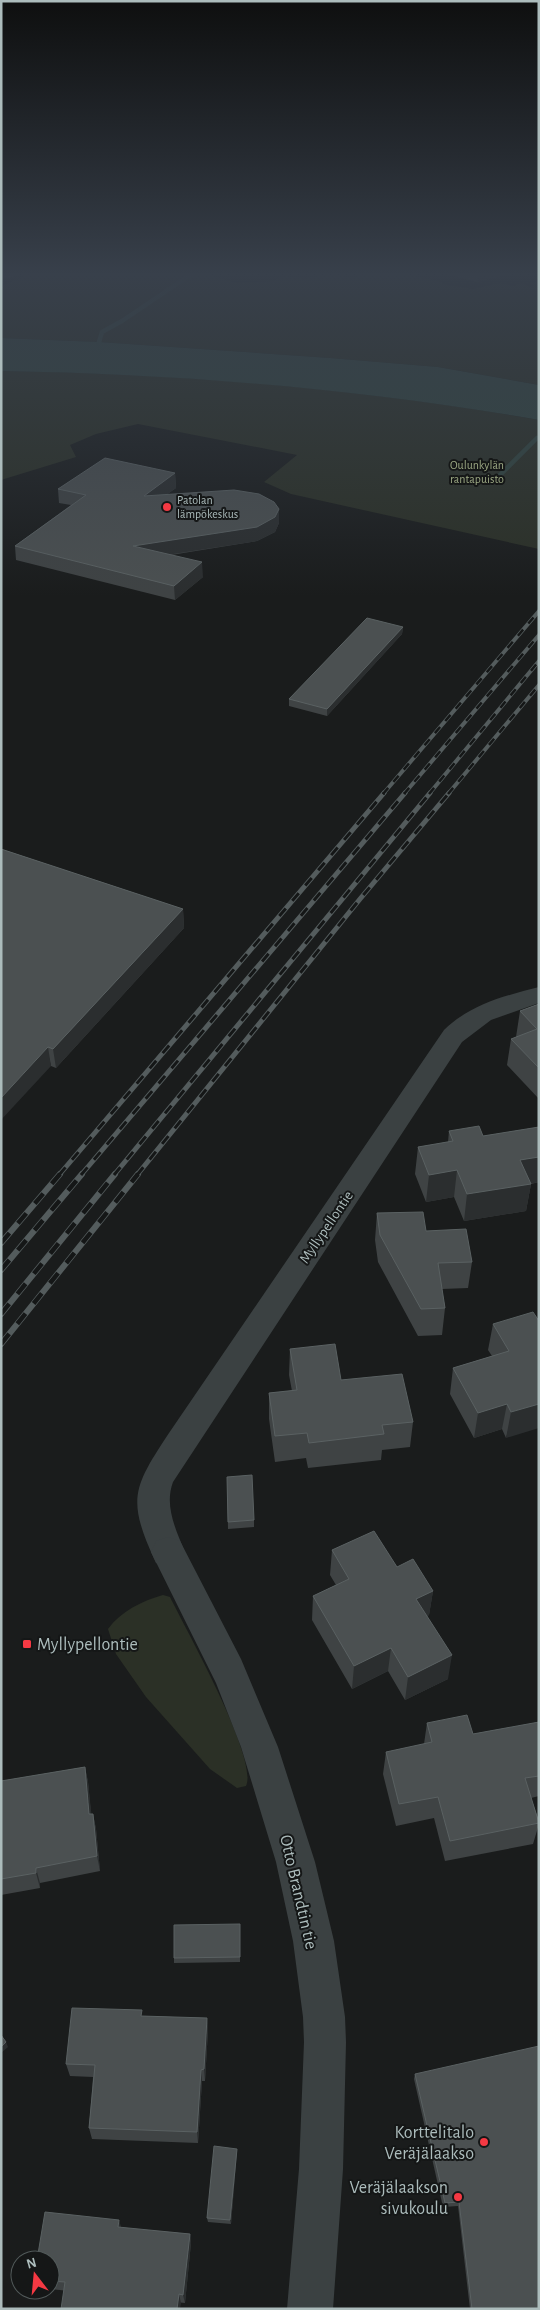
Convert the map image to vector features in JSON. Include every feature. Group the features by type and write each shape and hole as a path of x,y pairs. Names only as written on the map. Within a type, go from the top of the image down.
{"street":[{"name":"Myllypellontie","path":"151,1501 153,1488 180,1443 453,1036 469,1020 485,1011 539,995"},
{"name":"Otto Brandtin tie","path":"151,1501 168,1552 242,1701 268,1770 297,1873 312,1941 324,2018 324,2088 321,2197 310,2309"}],"green space":[{"name":"Oulunkylän rantapuisto","path":"1,381 224,381 338,391 539,420 539,549 291,494 264,482 297,455 138,424 96,434 70,445 76,457 1,480"},
{"path":"515,381 539,381 539,385"},
{"path":"163,1595 170,1597 232,1723 242,1749 247,1771 246,1786 237,1788 210,1769 146,1697 116,1654 108,1629 119,1617 132,1608 147,1600"}],"shaded area":[{"path":"215,381 515,381 539,385 539,420 405,400"}],"building":[{"path":"105,458 175,473 144,496 234,490 259,494 274,502 279,509 275,517 257,527 133,546 202,562 174,586 15,546 86,495 58,489"},
{"path":"367,618 403,627 327,709 289,699"},
{"path":"1,849 183,909 53,1049 48,1047 1,1098"},
{"path":"539,1004 539,1068 511,1039 537,1029 520,1011"},
{"path":"479,1126 483,1136 539,1127 539,1157 520,1160 531,1184 467,1194 457,1170 429,1175 418,1147 453,1141 449,1131"},
{"path":"423,1212 426,1231 466,1229 472,1262 438,1263 445,1308 421,1309 380,1235 377,1213"},
{"path":"533,1312 539,1321 539,1404 511,1412 507,1404 478,1413 453,1368 509,1351 493,1324"},
{"path":"335,1344 341,1380 402,1374 413,1422 382,1425 384,1434 309,1443 307,1433 275,1436 269,1393 297,1390 290,1349"},
{"path":"252,1475 254,1520 228,1522 227,1477"},
{"path":"374,1531 397,1567 413,1559 433,1591 416,1599 452,1655 408,1677 391,1648 354,1666 313,1596 349,1579 332,1550"},
{"path":"467,1715 473,1734 539,1722 539,1776 525,1778 539,1823 450,1841 438,1797 399,1804 386,1752 432,1742 427,1723"},
{"path":"85,1767 89,1814 93,1814 97,1856 36,1868 36,1873 1,1879 1,1781"},
{"path":"240,1924 240,1957 174,1958 174,1925"},
{"path":"72,2008 142,2010 141,2016 207,2018 197,2132 89,2128 95,2065 66,2064"},
{"path":"1,2035 6,2042 1,2047"},
{"name":"Korttelitalo Veräjälaakso","path":"539,2046 539,2309 472,2309 459,2202 445,2203 415,2074"},
{"path":"214,2146 237,2149 230,2220 207,2218"},
{"path":"45,2212 119,2220 118,2227 190,2234 183,2295 179,2294 177,2309 61,2309 65,2282 60,2282 60,2250 39,2250"}],"waterway":[{"path":"492,483 537,438"}],"railway":[{"path":"383,794 539,611"},
{"path":"404,794 539,635"},
{"path":"429,794 539,661"},
{"path":"448,794 539,685"},
{"path":"59,1175 384,793"},
{"path":"81,1175 405,793"},
{"path":"114,1175 430,793"},
{"path":"137,1175 360,899 449,793"},
{"path":"1,1243 60,1174"},
{"path":"1,1270 82,1174"},
{"path":"1,1314 115,1174"},
{"path":"1,1344 138,1174"}],"place":[{"name":"Patolan lämpökeskus","path":"167,507"},
{"name":"Myllypellontie","path":"27,1644"},
{"name":"Korttelitalo Veräjälaakso","path":"484,2142"},
{"name":"Veräjälaakson sivukoulu","path":"458,2197"}]}
